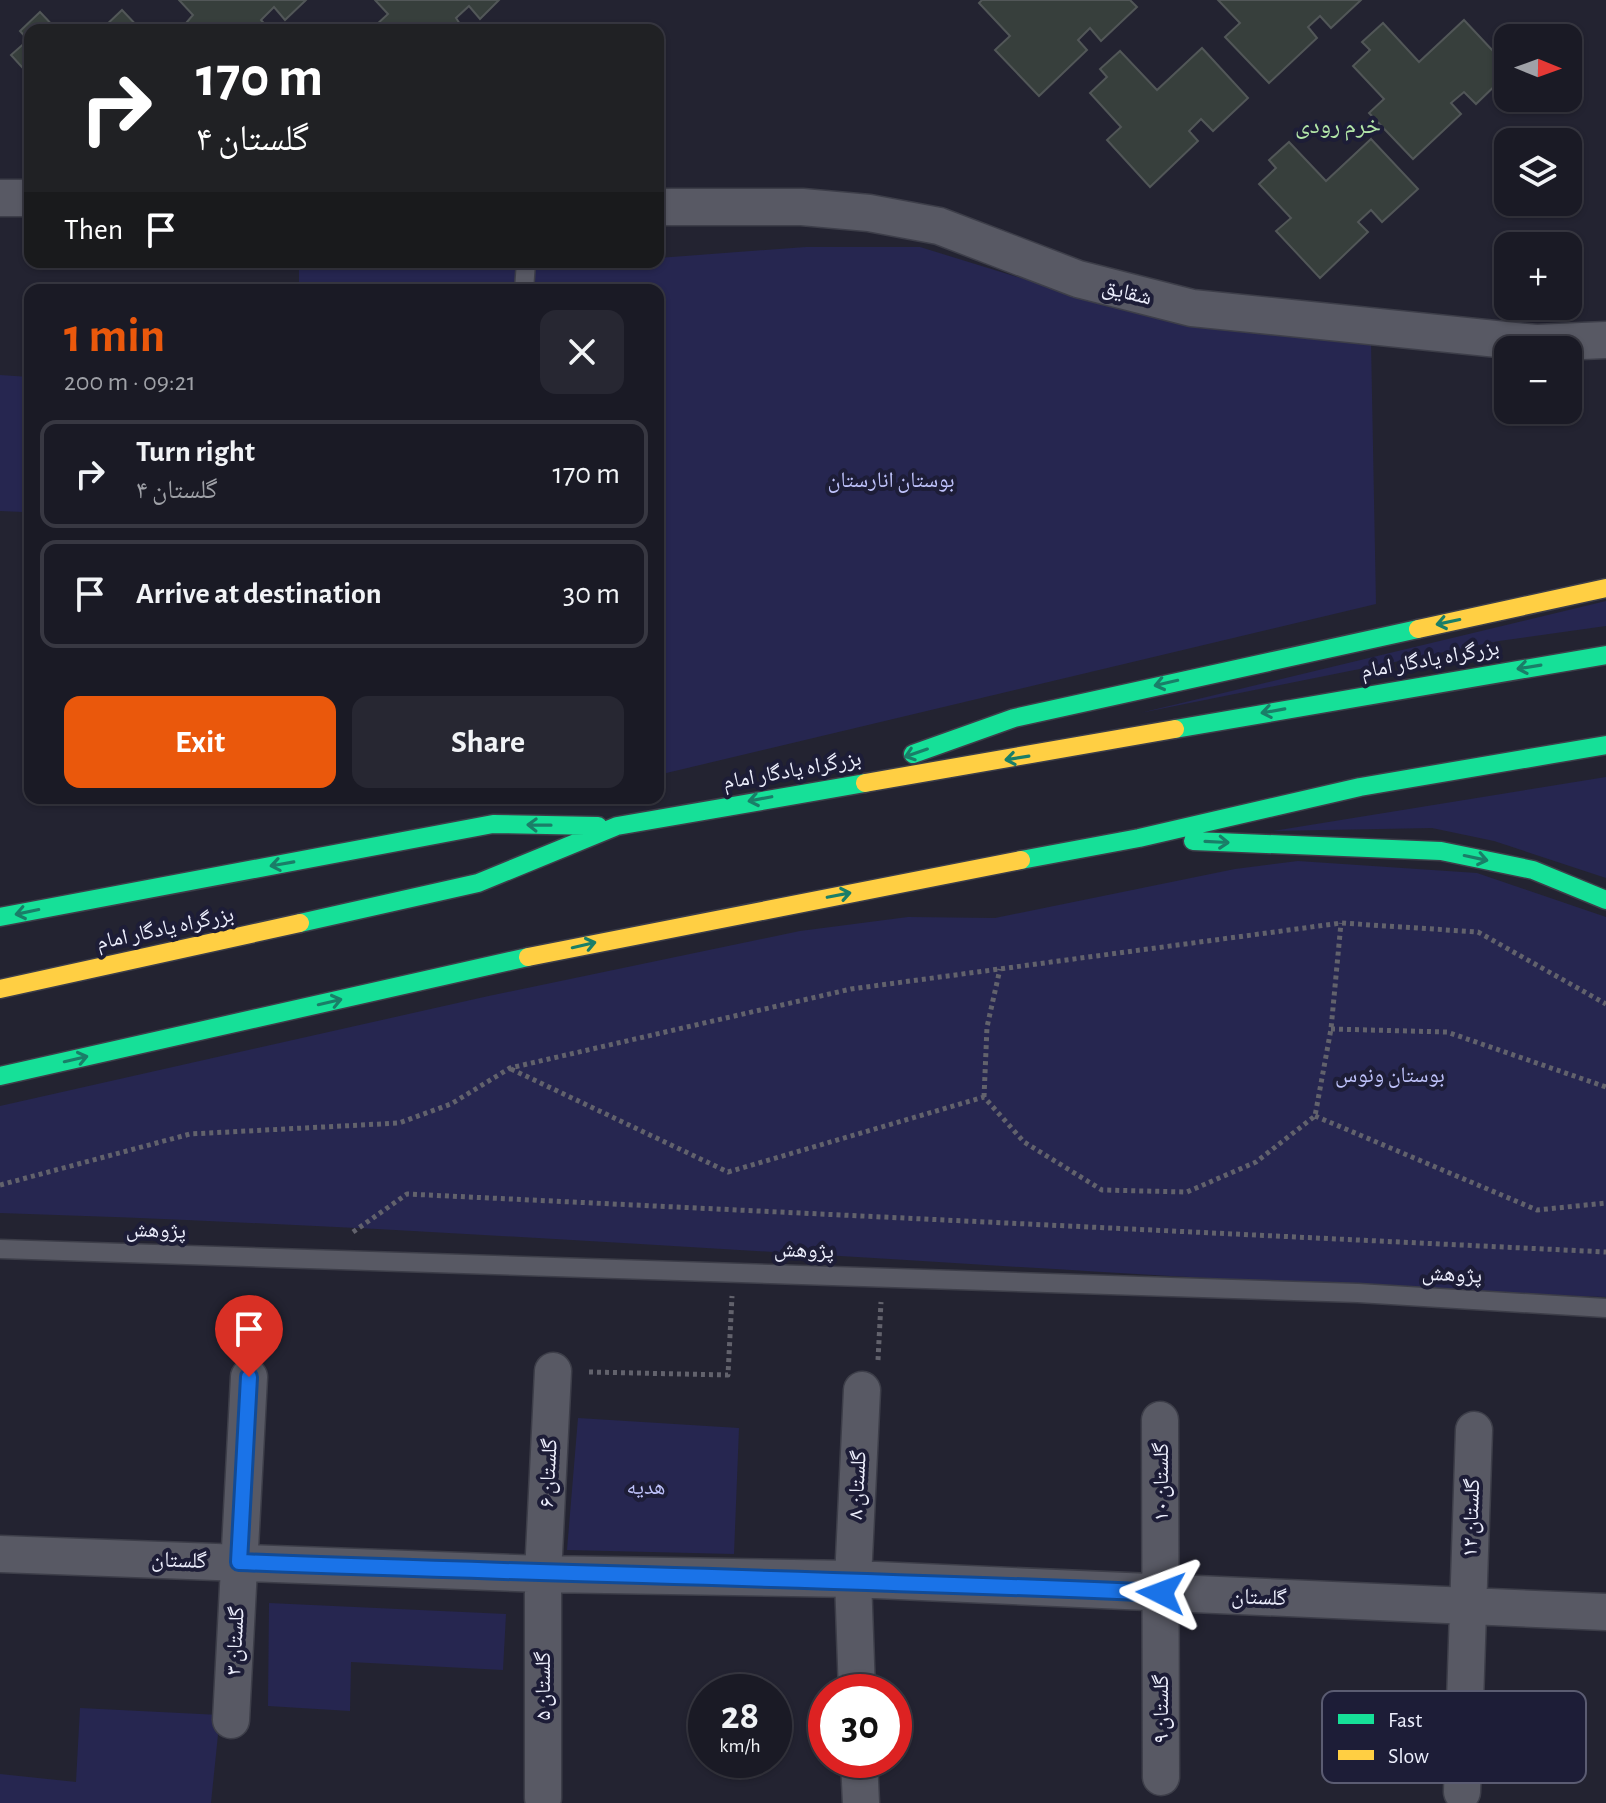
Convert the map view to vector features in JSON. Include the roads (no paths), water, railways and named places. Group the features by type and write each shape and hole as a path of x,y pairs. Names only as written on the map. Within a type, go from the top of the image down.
{"highway":[{"path":"811,790 1014,718 1606,588"},
{"name":"بزرگراه یادگار امام","path":"0,989 478,883 617,826 811,790 1019,758 1407,686 1606,655"},
{"path":"0,1076 614,938 1139,838 1360,787 1606,745"},
{"path":"0,917 493,824 617,826"},
{"path":"1139,838 1441,851 1533,870 1606,900"}],"street":[{"path":"0,198 24,198"},
{"name":"شقایق","path":"664,207 802,207 869,213 939,226 1078,279 1192,308 1536,343 1606,340"},
{"name":"گلستان ۶","path":"543,1574 553,1371"},
{"name":"گلستان ۳","path":"231,1720 249,1377"},
{"name":"گلستان ۸","path":"856,1674 853,1579 862,1390"},
{"name":"گلستان ۱۰","path":"1160,1420 1161,1593"},
{"name":"گلستان ۱۲","path":"1465,1691 1474,1430"},
{"name":"گلستان","path":"0,1554 543,1574 853,1579 1606,1612"},
{"name":"گلستان ۵","path":"543,1574 543,1798"},
{"name":"گلستان ۹","path":"1161,1593 1161,1777"},
{"path":"860,1778 861,1803"},
{"name":"گلستان ۱۲","path":"1462,1783 1462,1792"}],"lane":[{"name":"پژوهش","path":"0,1249 1358,1293 1606,1308"}],"district":[{"name":"خرم رودی","path":"1338,126"}],"park label":[{"name":"بوستان انارستان","path":"891,480"},
{"name":"بوستان ونوس","path":"1390,1075"},
{"name":"هدیه","path":"646,1487"}]}
